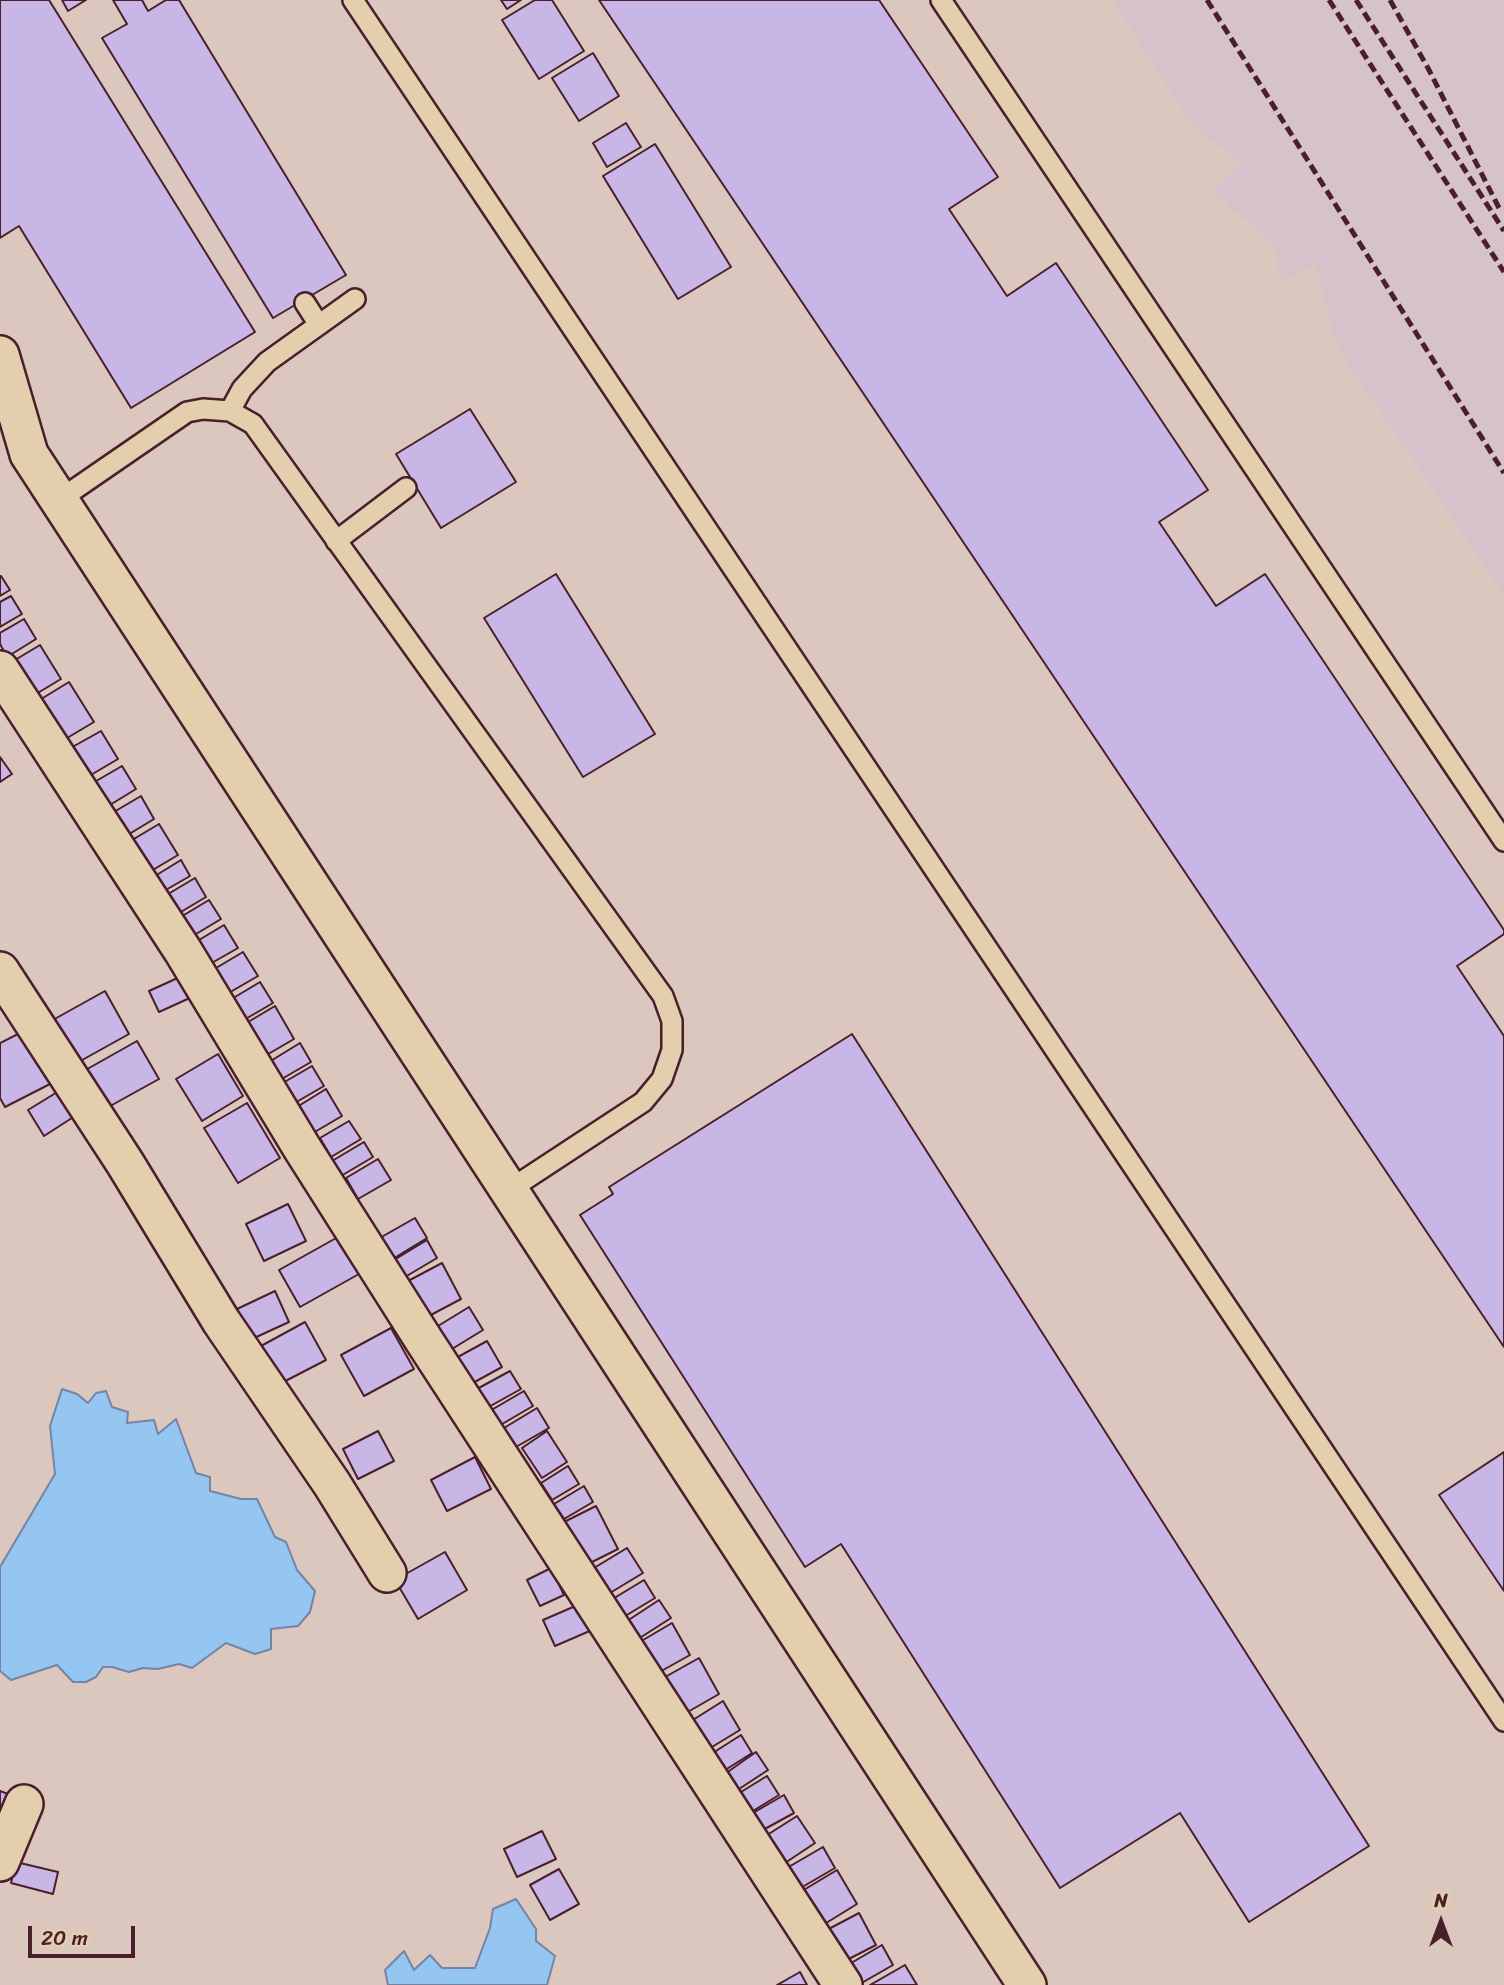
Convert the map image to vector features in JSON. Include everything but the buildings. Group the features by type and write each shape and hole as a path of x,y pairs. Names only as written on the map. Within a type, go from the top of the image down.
{"street":[{"path":"0,355 29,454 1027,1985"},
{"path":"0,670 183,951 302,1148 425,1342 843,1985"},
{"path":"0,971 125,1163 221,1321 332,1484 387,1573"},
{"path":"0,1862 24,1804"}],"lane":[{"path":"353,0 1504,1721"},
{"path":"941,0 1504,841"},
{"path":"230,411 242,389 267,362 355,299"},
{"path":"305,303 319,325"},
{"path":"60,500 187,412 203,409 230,411 253,424 663,996 672,1021 672,1050 662,1079 643,1102 509,1190"},
{"path":"336,541 406,488"}],"shaded area":[{"path":"1113,0 1504,0 1504,595 1339,350 1316,264 1280,282 1276,248 1212,190 1241,164 1190,123"}],"water":[{"path":"62,1389 77,1394 88,1403 96,1393 106,1391 112,1407 128,1412 127,1423 154,1420 158,1434 176,1419 196,1473 210,1477 210,1491 241,1499 257,1499 275,1537 286,1542 297,1570 315,1591 310,1612 298,1626 271,1629 271,1649 255,1654 226,1643 192,1668 179,1664 129,1672 103,1667 96,1677 86,1682 73,1682 57,1665 11,1680 0,1671 0,1567 55,1474 50,1426"},
{"path":"516,1899 536,1929 536,1941 555,1956 547,1985 388,1985 385,1970 404,1951 414,1970 430,1955 442,1968 475,1968 490,1928 493,1909"}],"railway":[{"path":"1207,0 1504,473"},
{"path":"1329,0 1504,272"},
{"path":"1356,0 1504,231"},
{"path":"1390,0 1499,208"}]}
